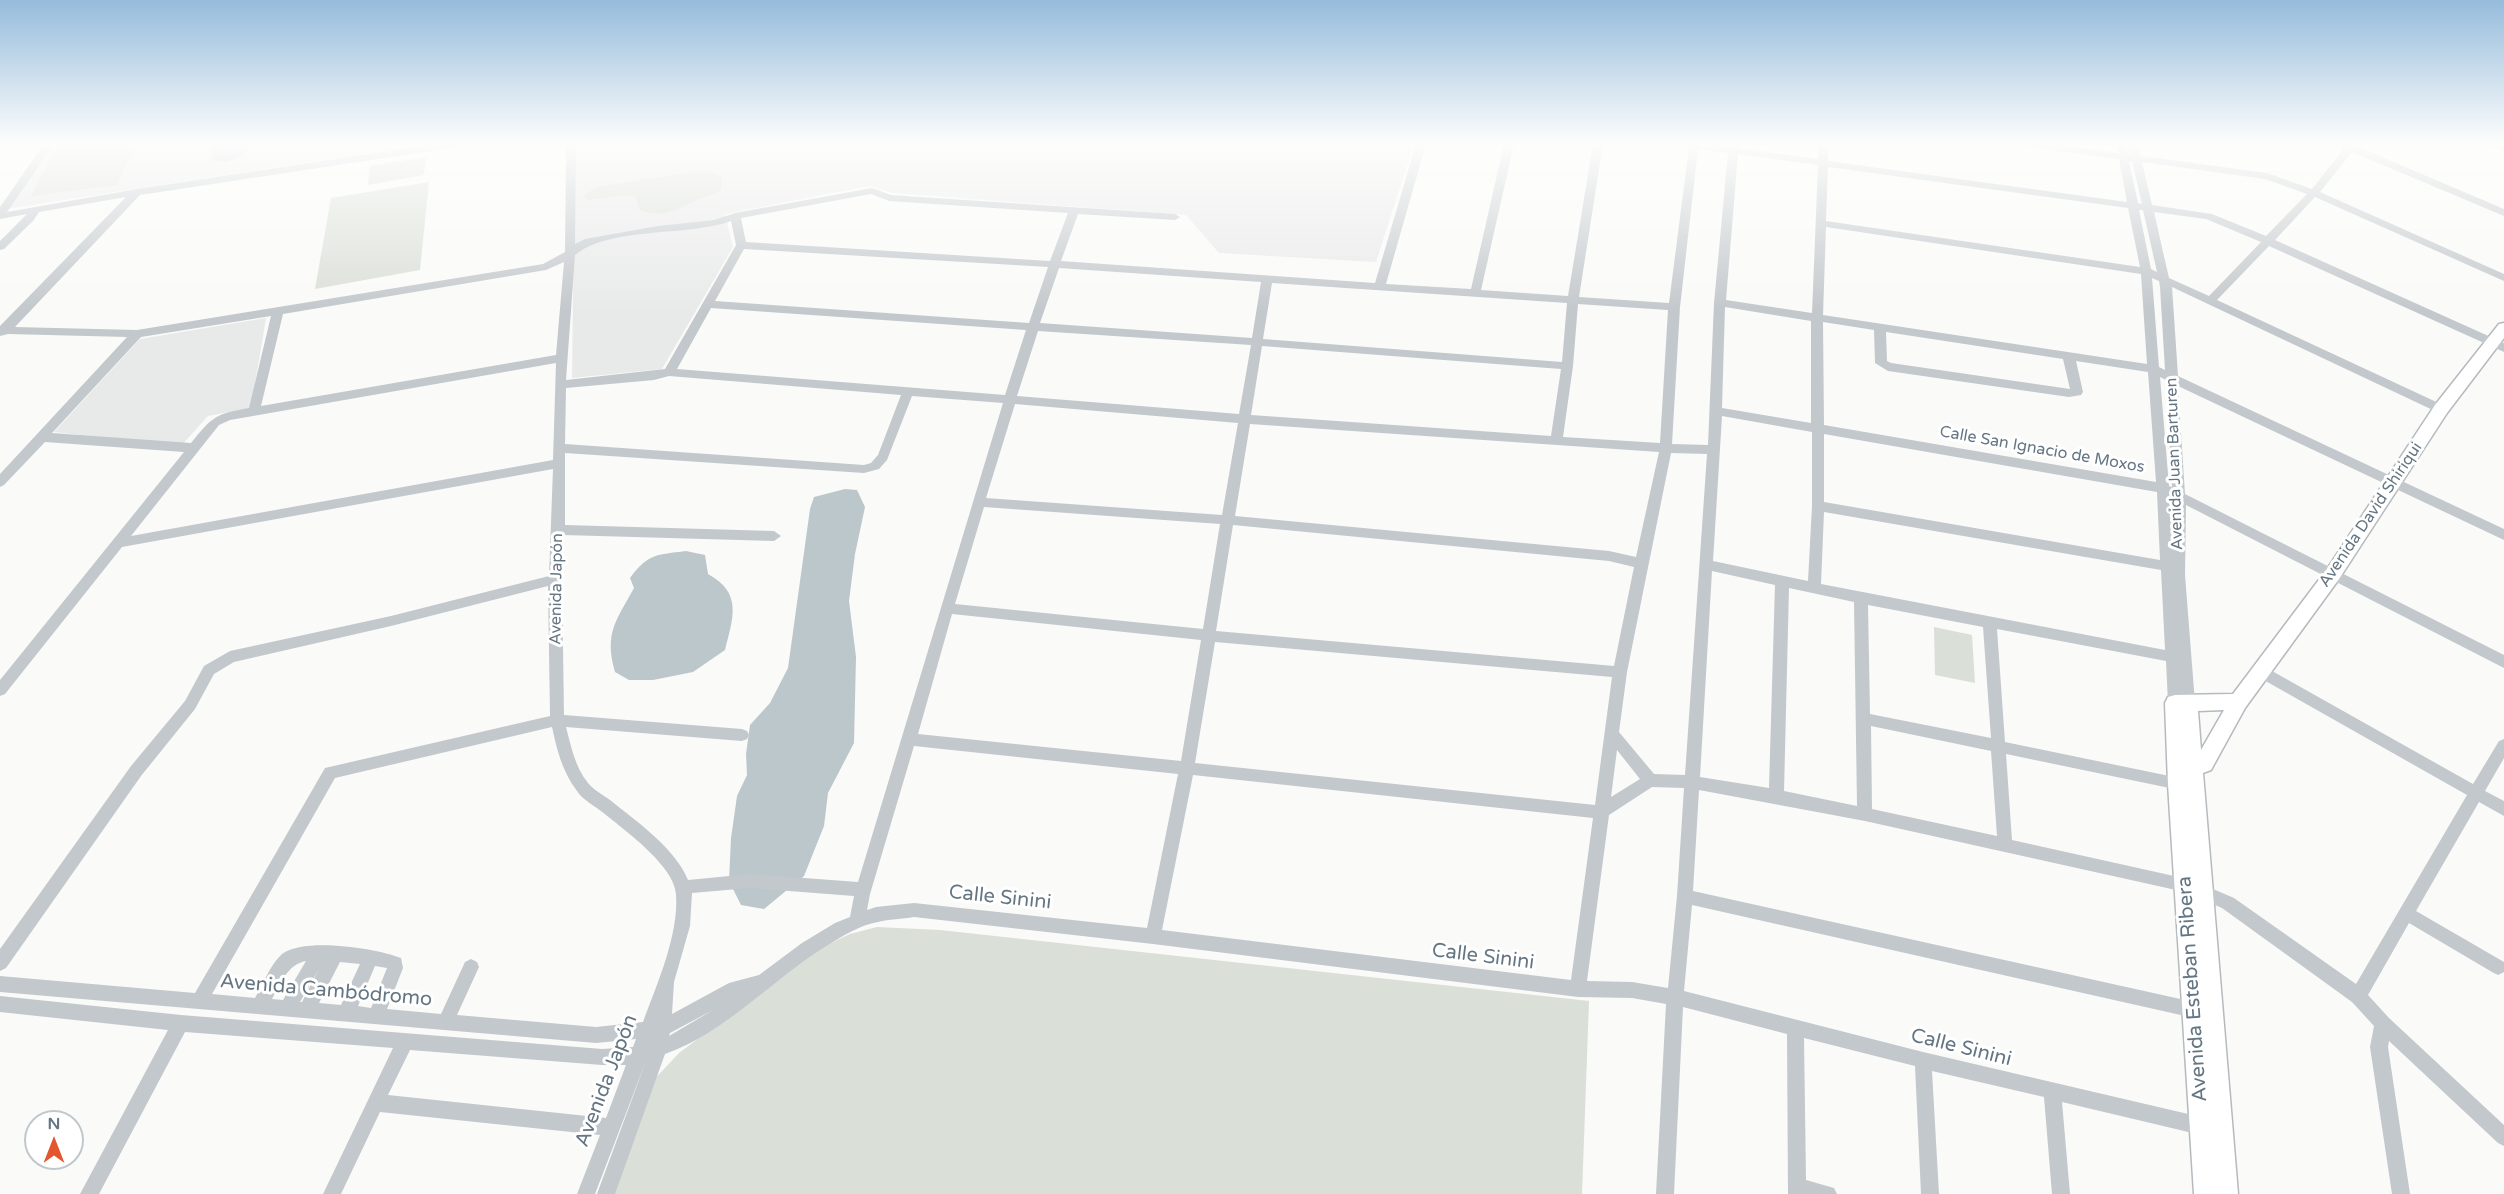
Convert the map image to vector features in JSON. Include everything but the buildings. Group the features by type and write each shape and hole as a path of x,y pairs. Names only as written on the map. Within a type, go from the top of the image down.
{"main road":[{"name":"Avenida David Shiriqui","path":"2186,775 2204,764 2238,702 2333,574 2441,409 2498,346 2504,328"},
{"path":"2182,703 2238,702"},
{"name":"Avenida Juan Barturen","path":"2182,703 2186,775"},
{"name":"Avenida Esteban Ribera","path":"2186,775 2194,888 2226,1194"},
{"name":"Avenida Esteban Ribera","path":"2194,888 2194,1010 2206,1194"}],"street":[{"path":"0,215 11,200"},
{"path":"0,215 93,200"},
{"path":"2,332 130,200"},
{"name":"Avenida Japón","path":"570,200 570,254 560,385 555,579 557,720 568,763 583,788 631,826 666,859 678,875 682,888 682,926 666,982 656,1029 657,1048 606,1194"},
{"path":"2,332 137,334 546,267 570,254 585,242 658,229 716,223 735,216 818,200"},
{"path":"916,200 1175,217"},
{"path":"1379,287 1405,200"},
{"path":"1475,294 1496,200"},
{"path":"1556,441 1567,366 1573,301 1589,200"},
{"path":"1578,990 1620,672 1640,563 1666,448 1674,307 1685,200"},
{"path":"1665,1194 1670,996 1685,896 1690,782 1729,200"},
{"path":"1814,587 1819,429 1817,318 1822,200"},
{"path":"2091,200 2208,216 2498,346"},
{"name":"Avenida Juan Barturen","path":"2134,200 2146,271 2163,488 2172,657 2182,703"},
{"name":"Avenida Juan Barturen","path":"2145,200 2164,280 2172,378 2179,496 2178,574 2182,703"},
{"path":"2210,301 2308,200"},
{"path":"2329,200 2504,278"},
{"path":"2474,200 2504,213"},
{"path":"0,247 29,219 35,210"},
{"path":"858,919 863,890 946,608 1033,326 1074,210"},
{"path":"669,372 741,245 735,216"},
{"path":"1820,223 2146,271 2441,409"},
{"path":"741,245 1055,264 1674,307"},
{"path":"1153,936 1187,768 1266,280"},
{"path":"1720,303 2153,369 2504,535"},
{"path":"706,304 1567,366"},
{"path":"254,411 278,311"},
{"path":"1880,329 1881,363 1888,367 2069,393 2078,392 2069,358"},
{"path":"0,482 137,334"},
{"path":"0,690 215,422 227,416 254,411 563,358"},
{"path":"560,385 654,376 669,372 1245,419 1713,450"},
{"path":"560,448 864,469 875,466 883,458 908,392"},
{"name":"Calle San Ignacio de Moxos","path":"1716,411 2163,488 2504,662"},
{"path":"42,437 193,448"},
{"path":"117,543 559,463"},
{"path":"979,502 1226,520 1609,556 1640,563"},
{"path":"1818,506 2166,566"},
{"path":"558,530 774,536"},
{"path":"1706,565 1861,598 2172,657"},
{"path":"0,963 136,771 190,705 209,670 230,657 391,621 555,579"},
{"path":"1776,796 1782,582"},
{"path":"1861,598 1865,814"},
{"path":"946,608 1309,646 1620,672"},
{"path":"1990,623 2005,843"},
{"path":"2260,671 2504,809"},
{"path":"1863,718 1999,746 2186,775"},
{"path":"199,1001 330,772 557,720 742,735"},
{"path":"1611,732 1650,780"},
{"path":"909,739 1600,812 1650,780 1690,782 1776,796 2005,843 2194,888 2228,903 2358,996 2383,1024 2504,1137"},
{"path":"2358,996 2504,745"},
{"path":"682,888 712,882 740,880 863,890"},
{"path":"1685,896 2194,1010"},
{"name":"Calle Sinini","path":"638,1055 702,1026 829,935 858,919 896,910 914,910 1153,936 1578,990 1632,990 1670,996 2052,1092 2201,1126"},
{"path":"2406,913 2498,968"},
{"path":"259,1006 288,959 301,954 371,958 395,963 376,1017"},
{"path":"287,1009 327,954"},
{"path":"307,1010 327,954"},
{"path":"346,1014 371,958"},
{"path":"445,1023 471,967"},
{"name":"Calle Sinini","path":"656,1029 735,990 766,981"},
{"name":"Avenida Cambódromo","path":"0,984 596,1035 656,1029"},
{"path":"0,1004 181,1023 602,1057 638,1055"},
{"path":"89,1194 181,1023"},
{"path":"2383,1024 2379,1047 2401,1194"},
{"path":"1794,1028 1797,1190 1828,1194"},
{"name":"Avenida Japón","path":"586,1194 638,1055 656,1029"},
{"path":"332,1194 405,1041"},
{"path":"1923,1060 1930,1194"},
{"path":"2052,1092 2061,1194"},
{"path":"376,1104 611,1126"}],"shaded area":[{"path":"14,200 67,200 7,209"},
{"path":"331,200 427,200 420,270 315,289"},
{"path":"574,200 799,200 725,214 733,247 662,369 572,378"},
{"path":"636,200 697,200 664,213 649,213 640,210"},
{"path":"982,200 1396,200 1376,262 1219,253 1186,215"},
{"path":"266,318 251,408 208,416 181,446 54,432 140,339"},
{"path":"845,489 857,490 865,507 855,554 849,601 856,657 854,743 828,793 824,826 804,876 764,909 741,905 729,881 731,838 737,796 747,775 746,754 750,725 770,703 788,668 810,509 814,497"},
{"path":"686,551 705,555 708,574 727,589 731,598 733,607 731,627 725,650 693,672 653,680 629,680 615,672 611,637 617,619 634,588 630,578 643,564 654,557"},
{"path":"1934,627 1972,635 1975,683 1935,675"},
{"path":"877,927 940,930 1589,1001 1582,1194 608,1194 649,1085 679,1053 818,949 850,934"}]}
